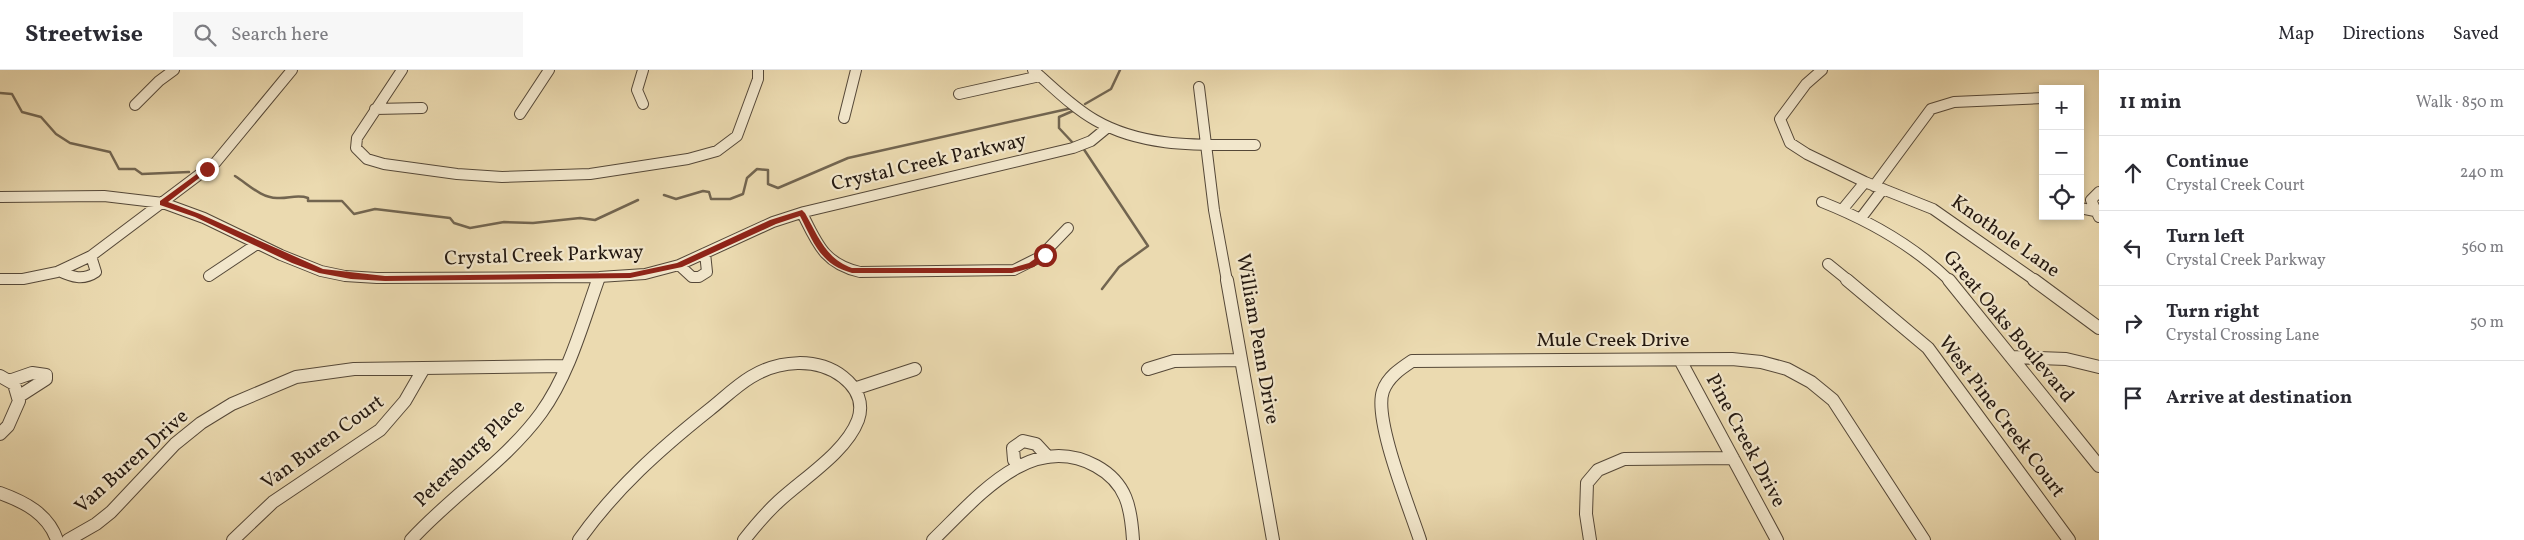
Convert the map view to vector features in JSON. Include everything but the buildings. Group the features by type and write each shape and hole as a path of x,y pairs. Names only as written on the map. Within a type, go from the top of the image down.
{"street":[{"path":"135,105 159,81 174,70"},
{"path":"0,279 24,279 59,271 91,256 163,203 224,154 292,70"},
{"path":"402,70 360,132 355,144 362,155 375,162 478,176 532,177 590,174 688,159 717,151 736,136 742,125 758,78 758,70"},
{"path":"520,114 549,70"},
{"path":"643,70 637,90 643,104"},
{"path":"844,118 856,70"},
{"name":"Knothole Lane","path":"1822,70 1806,84 1780,119 1782,130 1790,142 1807,154 1874,186 1933,209 2099,328"},
{"path":"959,94 1036,73 1094,119 1108,127 1157,141 1255,145"},
{"name":"William Penn Drive","path":"1199,87 1214,210 1273,540"},
{"path":"1861,218 1874,186 1931,109 1954,102 2039,98"},
{"path":"375,109 422,108"},
{"name":"Crystal Creek Parkway","path":"0,198 113,197 163,203 322,271 359,277 599,277 646,274 679,265 773,222 802,213 1073,148 1091,141 1108,127"},
{"path":"1842,210 1874,186"},
{"path":"2084,209 2097,214 2095,196"},
{"name":"Great Oaks Boulevard","path":"1822,202 1861,218 1910,245 1934,264 2099,466"},
{"path":"802,213 821,249 831,261 845,269 860,272 1003,271 1023,268 1040,260 1068,228"},
{"path":"209,276 256,244"},
{"path":"679,265 684,273 693,278 703,277 707,272 705,253"},
{"path":"59,271 78,279 91,276 96,272 91,256"},
{"name":"West Pine Creek Court","path":"1828,264 1928,348 2069,540"},
{"name":"Petersburg Place","path":"411,540 529,427 550,400 566,366 599,277"},
{"path":"2011,356 2066,359 2099,367"},
{"path":"1148,369 1174,361 1241,360"},
{"name":"Mule Creek Drive","path":"1420,540 1383,418 1382,394 1390,378 1409,363 1430,360 1761,361 1787,368 1822,389 1833,400 1924,540"},
{"name":"Pine Creek Drive","path":"1680,360 1777,540"},
{"path":"579,540 591,520 618,489 647,461 751,377 769,368 806,363 829,367 843,375 857,388 861,396 860,413 856,426 846,441 778,502 744,540"},
{"name":"Petersburg Place","path":"424,368 566,366"},
{"name":"Van Buren Drive","path":"68,540 103,518 175,444 201,423 232,404 296,377 332,370 424,368"},
{"name":"Van Buren Court","path":"233,540 273,502 391,421 405,405 424,368"},
{"path":"857,388 915,369"},
{"path":"5,379 40,372 46,375 46,379 40,385 18,398"},
{"path":"0,434 8,426 20,401 14,384 5,379"},
{"path":"1018,466 1014,460 1013,448 1018,441 1028,440 1036,442 1048,457"},
{"path":"933,540 1008,472 1027,461 1048,457 1070,457 1090,463 1107,472 1123,489 1131,508 1133,540"},
{"path":"1590,540 1586,493 1588,483 1598,470 1624,459 1733,458"},
{"path":"0,493 18,499 38,512 54,528 57,540"}],"waterway":[{"path":"1085,104 1111,89 1120,70"},
{"path":"0,93 12,94 22,112 41,117 56,134 70,143 110,152 119,169 135,169 142,174 189,172"},
{"path":"664,195 676,199 703,191 709,192 711,199 730,199 743,194 747,178 757,169 768,170 768,184 778,188 848,158 1072,108"},
{"path":"1073,143 1059,128 1059,117 1075,110"},
{"path":"1083,148 1148,246 1119,267 1102,289"},
{"path":"235,176 266,196 281,198 300,196 308,198 308,201 342,201 354,214 375,209 450,218 454,223 470,228 504,222 533,223 580,218 595,220 638,200"}],"route":[{"path":"207,169 163,203 197,216 294,261 322,271 366,278 599,277 646,274 679,265 773,222 802,213 825,256 837,266 852,271 1012,271 1031,265 1045,255"}]}
